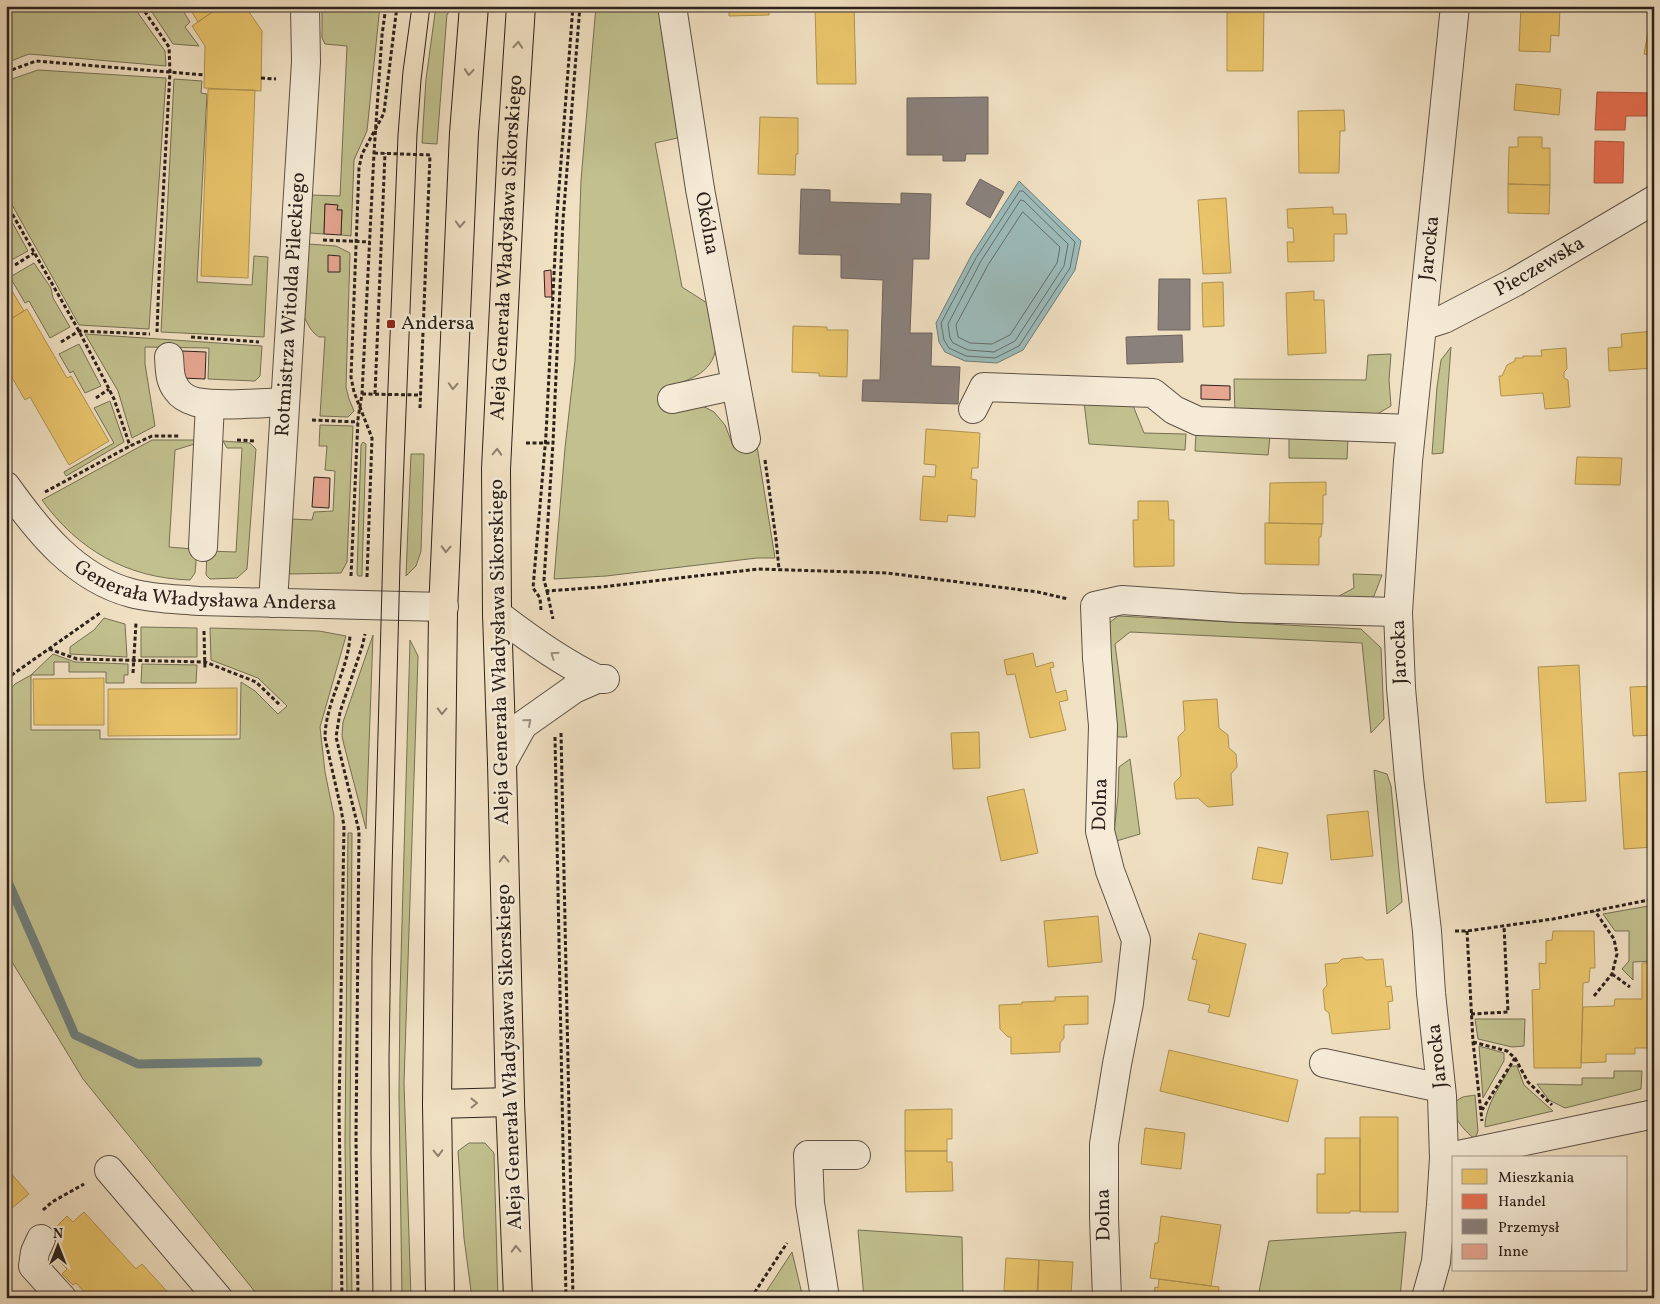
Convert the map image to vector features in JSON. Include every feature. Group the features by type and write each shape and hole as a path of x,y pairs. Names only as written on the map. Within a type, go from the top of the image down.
{"main road":[{"path":"440,1298 437,1104 444,607 464,133 474,6"},
{"name":"Aleja Generała Władysława Sikorskiego","path":"518,1298 510,1102 497,614 497,443 521,6"},
{"path":"437,1104 510,1102"}],"street":[{"name":"Rotmistrza Witolda Pileckiego","path":"273,603 306,62 305,6"},
{"name":"Okólna","path":"672,6 700,189 736,385 754,445"},
{"name":"Jarocka","path":"1426,1298 1436,1262 1444,1158 1441,1088 1431,993 1427,931 1402,697 1398,612 1412,429 1455,6"},
{"name":"Pieczewska","path":"1422,326 1444,319 1516,282 1654,200"},
{"path":"163,346 170,378 177,391 194,402 210,404 285,402"},
{"path":"672,399 736,385"},
{"path":"973,409 984,387 1153,393 1174,410 1198,421 1412,429"},
{"path":"203,547 210,404"},
{"name":"Generała Władysława Andersa","path":"6,486 30,519 51,543 84,571 130,593 162,599 444,607"},
{"path":"1095,606 1122,600 1240,608 1398,612"},
{"name":"Dolna","path":"1095,606 1103,726 1100,831 1110,871 1136,940 1129,1003 1104,1144 1107,1298"},
{"path":"497,614 571,667 601,679 574,689 523,725 502,763"},
{"path":"1324,1064 1441,1088"},
{"path":"1455,1156 1649,1122"},
{"path":"825,1298 810,1204 808,1156 856,1155"},
{"path":"1444,1158 1452,1157"},
{"path":"109,1170 218,1298"},
{"path":"40,1227 33,1266 62,1298"}],"path":[{"path":"141,6 169,47 170,72 160,251 163,346"},
{"path":"351,579 374,153 382,35 386,6"},
{"path":"367,578 372,438 354,392 351,377 360,161 382,117 386,103 397,6"},
{"path":"551,653 554,643 552,612 544,580 553,443 563,220 580,6"},
{"path":"6,72 36,61 204,75"},
{"path":"374,153 430,155 420,414"},
{"path":"375,394 385,153"},
{"path":"6,203 79,331 109,389 130,446"},
{"path":"327,240 370,242"},
{"path":"15,265 34,253"},
{"path":"96,398 109,389"},
{"path":"362,394 420,395"},
{"path":"327,421 358,422"},
{"path":"43,493 152,436 262,441"},
{"path":"523,443 553,443"},
{"path":"754,445 777,546 779,569"},
{"path":"547,591 601,587 758,569 779,569 887,573 1038,592 1095,606"},
{"path":"6,679 104,611"},
{"path":"133,673 136,623"},
{"path":"204,623 205,670"},
{"path":"342,1298 339,1112 344,826 324,738 324,729 348,649 350,626"},
{"path":"358,1298 356,1138 359,830 336,737 340,712 366,632"},
{"path":"49,649 76,659 205,662 256,682 281,706"},
{"path":"556,701 561,710 573,1298"},
{"path":"1482,1126 1482,1110 1473,1042 1467,931 1553,919 1654,899"},
{"path":"1594,996 1612,974 1617,954 1614,938 1595,910"},
{"path":"1471,1014 1508,1012 1504,926"},
{"path":"1612,974 1630,986"},
{"path":"1473,1042 1508,1051 1515,1058 1528,1082 1548,1104 1554,1107"},
{"path":"1482,1110 1515,1058"},
{"path":"40,1227 52,1202 109,1170"},
{"path":"751,1298 787,1242"}],"shaded area":[{"path":"6,6 133,6 165,51 166,66 29,54 6,63"},
{"path":"148,6 180,6 190,22 185,27 199,46 173,44"},
{"path":"322,6 380,6 367,131 354,160 351,236 341,235 342,210 337,210 337,205 325,204 324,234 310,233 311,195 340,196 347,46 325,44 322,38"},
{"path":"436,6 448,6 437,144 422,143 426,79"},
{"path":"596,6 659,6 682,137 655,143 682,287 707,303 716,341 712,360 701,373 693,378 667,387 714,412 725,425 734,448 757,446 775,558 757,558 606,576 554,579 565,448 575,360 581,180"},
{"path":"38,70 166,78 149,329 79,325 6,194 6,81"},
{"path":"174,79 202,81 201,93 207,94 197,282 252,285 254,256 268,257 264,337 161,332"},
{"path":"6,211 28,251 6,263"},
{"path":"308,244 336,246 350,253 346,387 354,411 348,417 320,416 325,337 319,337 314,333 304,317"},
{"path":"34,263 51,288 53,298 70,327 50,338 29,301 25,303 10,277"},
{"path":"85,334 262,346 260,376 255,381 208,379 209,348 145,347 145,364 155,426 132,438 118,391"},
{"path":"79,344 101,386 85,393 73,371 70,373 59,354"},
{"path":"1451,347 1443,453 1432,454 1441,360"},
{"path":"1391,354 1389,380 1391,406 1372,417 1235,417 1234,379 1366,380 1368,355"},
{"path":"110,401 124,442 66,476 64,472 114,443 94,408"},
{"path":"1084,402 1132,403 1144,433 1186,434 1185,450 1089,444"},
{"path":"320,425 353,426 347,562 341,573 289,574 287,573 291,519 312,520 314,512 333,511 335,471 325,470 327,446 319,446"},
{"path":"1196,433 1270,437 1268,455 1195,451"},
{"path":"1289,436 1348,437 1347,459 1289,458"},
{"path":"152,440 198,440 198,443 175,450 169,547 197,551 195,573 190,580 145,574 106,558 88,547 71,533 42,500"},
{"path":"223,441 250,443 256,449 247,569 237,578 210,579 206,575 207,551 236,552 242,448 227,448"},
{"path":"363,442 366,444 362,576 358,576 361,445"},
{"path":"411,454 424,454 421,551 416,566 406,576"},
{"path":"1353,574 1382,575 1374,596 1360,602 1339,596 1354,588"},
{"path":"1118,616 1361,629 1381,648 1384,719 1371,733 1362,643 1130,632 1115,644 1127,737 1118,737 1115,732 1105,626"},
{"path":"104,618 125,624 127,657 70,654 70,647 94,630"},
{"path":"141,627 197,628 197,657 141,657"},
{"path":"210,628 319,631 346,636 320,727 325,772 334,816 332,1298 260,1298 83,1079 6,952 6,694 15,684 31,675 31,730 100,730 100,739 240,739 241,682 255,691 278,714 287,706 258,678 211,660"},
{"path":"373,635 366,829 342,736 343,722"},
{"path":"410,640 418,656 404,1083 411,1298 402,1298 399,1095 400,995"},
{"path":"53,654 75,662 128,664 128,675 124,675 124,683 106,683 106,672 69,672 69,662 54,662 54,675 31,675"},
{"path":"142,664 197,665 196,683 141,683"},
{"path":"1130,759 1140,834 1113,842 1119,767"},
{"path":"1374,770 1387,774 1391,786 1402,902 1387,914"},
{"path":"348,833 352,833 350,1142 352,1298 347,1298 345,1142"},
{"path":"1654,905 1654,961 1633,962 1633,980 1622,969 1629,961 1629,931 1615,931 1603,914"},
{"path":"1475,1019 1525,1019 1524,1046 1512,1047 1478,1039"},
{"path":"1479,1046 1504,1053 1504,1061 1483,1098"},
{"path":"1511,1066 1517,1066 1524,1085 1553,1111 1485,1127 1491,1103"},
{"path":"1614,1071 1642,1071 1641,1089 1565,1108 1549,1100 1537,1084 1582,1085 1582,1078 1614,1078"},
{"path":"1475,1095 1478,1131 1475,1139 1457,1119 1454,1106 1463,1097"},
{"path":"469,1143 485,1143 494,1153 498,1298 472,1298 464,1238 458,1151"},
{"path":"858,1230 962,1237 963,1298 864,1298"},
{"path":"1406,1232 1400,1298 1297,1298 1259,1292 1269,1241"},
{"path":"792,1252 803,1298 762,1298"}],"water":[{"path":"1019,181 1081,241 1075,270 1023,350 997,363 965,361 945,352 939,342 936,323 971,256"}],"building: Mieszkania":[{"path":"188,6 221,6 198,22"},
{"path":"221,6 245,6 262,31 261,91 204,88 205,46 192,26"},
{"path":"729,6 769,6 769,15 729,16"},
{"path":"815,6 854,6 856,84 817,84"},
{"path":"1227,6 1264,6 1263,71 1227,71"},
{"path":"1521,6 1560,6 1559,36 1551,35 1550,52 1519,51"},
{"path":"1654,6 1654,56 1644,54"},
{"path":"1516,84 1561,89 1559,115 1514,110"},
{"path":"208,89 255,90 248,278 201,276"},
{"path":"1344,110 1345,131 1340,131 1339,173 1299,173 1298,111"},
{"path":"760,117 798,118 798,154 796,154 795,175 758,174"},
{"path":"1518,137 1542,137 1542,148 1550,148 1550,185 1508,184 1509,147 1518,147"},
{"path":"1508,184 1550,185 1549,214 1508,213"},
{"path":"1226,198 1231,273 1203,274 1198,200"},
{"path":"1333,207 1333,214 1346,214 1347,234 1334,234 1334,261 1288,262 1287,242 1294,242 1293,228 1288,228 1287,209"},
{"path":"6,281 24,311 6,322"},
{"path":"1223,282 1224,326 1203,327 1202,283"},
{"path":"1314,291 1314,300 1324,300 1326,353 1288,355 1286,293"},
{"path":"27,309 67,378 71,376 109,441 69,465 30,397 25,400 6,367 6,322"},
{"path":"793,326 827,327 827,330 848,330 847,377 819,376 819,373 792,372"},
{"path":"1654,331 1654,368 1609,371 1608,348 1622,347 1621,334"},
{"path":"1566,348 1567,369 1564,372 1564,378 1568,380 1570,407 1545,409 1543,393 1501,396 1499,376 1502,376 1507,365 1515,361 1515,358 1542,356 1541,350"},
{"path":"926,429 980,433 978,468 972,468 971,479 977,480 975,517 948,515 947,522 920,520 923,476 935,477 936,465 924,464"},
{"path":"1577,457 1622,458 1620,485 1575,484"},
{"path":"1326,482 1326,495 1323,495 1323,524 1269,523 1270,483"},
{"path":"1138,501 1168,501 1169,520 1174,520 1174,566 1134,567 1133,520 1138,520"},
{"path":"1265,523 1322,524 1321,537 1319,537 1319,565 1265,564"},
{"path":"1033,653 1036,667 1053,662 1054,667 1050,668 1056,693 1066,690 1068,700 1059,702 1066,730 1030,738 1015,674 1007,675 1004,660"},
{"path":"1579,665 1586,801 1546,803 1538,667"},
{"path":"104,678 104,725 34,725 33,679"},
{"path":"1654,686 1654,735 1633,736 1630,687"},
{"path":"237,688 237,735 108,736 108,689"},
{"path":"1217,699 1219,728 1228,735 1229,748 1236,754 1237,767 1231,774 1233,805 1208,807 1198,798 1176,799 1174,783 1181,776 1178,737 1185,730 1183,701"},
{"path":"979,732 980,768 953,769 951,733"},
{"path":"1654,771 1654,847 1624,849 1619,773"},
{"path":"1024,789 1038,853 1001,861 987,797"},
{"path":"1368,811 1373,856 1331,860 1327,815"},
{"path":"1258,847 1288,853 1282,884 1252,879"},
{"path":"1098,916 1102,962 1048,967 1044,921"},
{"path":"1553,931 1594,931 1595,968 1590,968 1589,982 1583,983 1581,1068 1534,1068 1532,990 1540,989 1539,963 1546,964 1546,941 1552,940"},
{"path":"1199,933 1246,944 1229,1017 1208,1012 1210,1005 1188,1000 1197,960 1192,959"},
{"path":"1362,957 1366,960 1383,959 1386,987 1391,986 1393,1001 1388,1002 1390,1029 1332,1034 1329,1013 1325,1010 1323,990 1327,985 1325,964 1338,963 1342,959"},
{"path":"1642,963 1654,963 1654,1048 1635,1048 1635,1054 1606,1054 1606,1062 1581,1063 1583,1007 1614,1006 1615,999 1642,999"},
{"path":"1088,996 1088,1024 1064,1025 1064,1038 1060,1043 1060,1052 1011,1054 1011,1037 1008,1037 1000,1029 999,1005 1055,1001 1055,997"},
{"path":"1169,1050 1298,1080 1288,1122 1160,1091"},
{"path":"952,1109 952,1139 947,1139 947,1151 905,1151 905,1110"},
{"path":"1360,1117 1398,1117 1398,1212 1360,1212"},
{"path":"1145,1128 1185,1133 1181,1169 1141,1164"},
{"path":"1325,1138 1360,1138 1360,1211 1350,1211 1350,1213 1317,1213 1317,1174 1325,1174"},
{"path":"905,1151 947,1151 947,1162 952,1162 953,1191 906,1192"},
{"path":"8,1170 29,1194 6,1213 6,1172"},
{"path":"84,1212 136,1269 142,1264 173,1298 90,1298 76,1283 73,1285 62,1274 67,1269 49,1250 63,1238 56,1230 57,1226 67,1216 73,1222"},
{"path":"1161,1216 1221,1225 1211,1286 1150,1278 1155,1243 1158,1243"},
{"path":"1006,1258 1039,1260 1038,1298 1024,1298 1024,1292 1004,1291"},
{"path":"1039,1260 1073,1262 1071,1295 1037,1293"},
{"path":"1159,1279 1219,1287 1218,1298 1154,1298 1155,1287 1158,1288"}],"building: Handel":[{"path":"1597,92 1654,93 1654,116 1626,116 1625,130 1595,130"},
{"path":"1595,141 1624,142 1623,183 1594,183"}],"building: Przemysł":[{"path":"988,97 988,154 966,154 965,161 943,161 943,155 907,155 907,98"},
{"path":"980,179 1004,192 990,218 966,204"},
{"path":"801,189 830,190 830,202 901,204 901,193 931,194 929,259 913,259 910,333 932,333 931,366 960,367 958,404 862,401 863,380 880,380 883,280 841,278 841,255 799,254"},
{"path":"1159,279 1190,279 1190,330 1158,330"},
{"path":"1182,335 1183,362 1127,364 1126,337"}],"building: Inne":[{"path":"325,204 338,205 337,210 342,210 341,235 324,234"},
{"path":"328,255 340,256 340,272 328,272"},
{"path":"551,270 552,297 545,297 544,271"},
{"path":"182,351 206,352 205,379 181,378"},
{"path":"1201,385 1230,386 1230,400 1201,399"},
{"path":"314,477 330,478 329,508 312,507"}],"waterway":[{"path":"6,877 75,1035 138,1064 258,1062"}],"tram line":[{"path":"373,1298 371,1154 372,957 386,438 398,135 403,71 412,6"},
{"path":"391,1298 389,1058 400,563 417,134 430,6"}],"place":[{"name":"Andersa","path":"391,324"}]}
